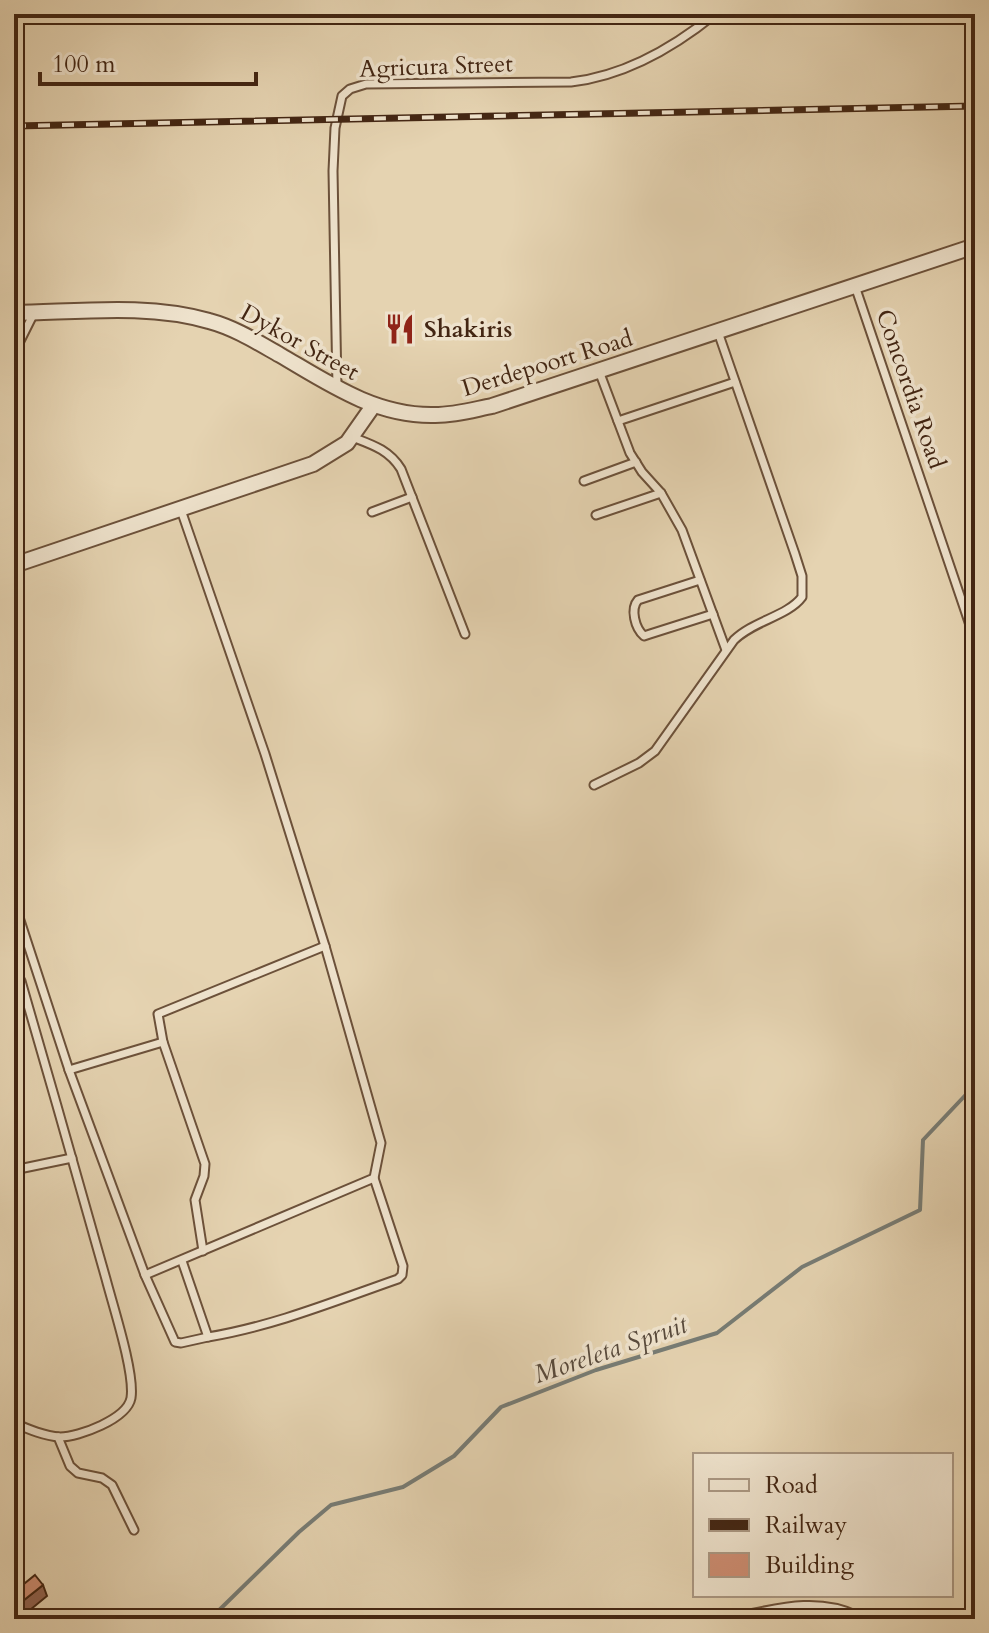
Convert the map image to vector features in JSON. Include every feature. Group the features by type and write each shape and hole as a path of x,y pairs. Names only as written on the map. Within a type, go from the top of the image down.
{"street":[{"name":"Derdepoort Road","path":"373,406 404,414 434,416 492,406 975,246"},
{"name":"Dykor Street","path":"14,313 166,313 206,320 248,336 373,406"},
{"path":"14,565 297,471 328,456 352,437 373,406"},
{"path":"743,1619 827,1608 856,1619"}],"lane":[{"name":"Agricura Street","path":"337,388 334,138 342,96 347,91 366,84 591,80 629,68 715,14"},
{"name":"Concordia Road","path":"855,286 975,640"},
{"path":"14,353 34,313"},
{"path":"594,785 639,763 655,751 726,650 741,634 799,602 803,589 795,554 718,332"},
{"path":"599,371 636,462 661,493 682,530 726,650"},
{"path":"618,421 735,382"},
{"path":"352,437 383,449 394,457 465,634"},
{"path":"584,481 636,462"},
{"path":"596,515 661,493"},
{"path":"372,512 412,497"},
{"path":"14,902 69,1070 145,1275 175,1342 246,1331 280,1321 402,1275 403,1266 374,1178 381,1143 325,946 265,754 181,510"},
{"path":"700,580 638,600 634,613 639,632 644,636 713,614"},
{"path":"203,1251 195,1200 205,1164 156,1018 161,1010 325,946"},
{"path":"14,968 21,981 72,1158 118,1324 131,1384 131,1400 117,1418 70,1436 58,1437 14,1423"},
{"path":"69,1070 163,1042"},
{"path":"14,1170 72,1158"},
{"path":"145,1275 374,1178"},
{"path":"182,1261 208,1337"},
{"path":"58,1437 70,1466 78,1473 102,1478 112,1485 134,1530"}],"building":[{"path":"35,1575 43,1585 14,1608 14,1592"}],"waterway":[{"name":"Moreleta Spruit","path":"210,1619 331,1505 403,1487 454,1456 501,1407 596,1370 717,1333 802,1267 920,1210 923,1140 975,1085"}],"railway":[{"path":"14,126 975,106"}],"place":[{"name":"Shakiris","path":"400,329"}]}
